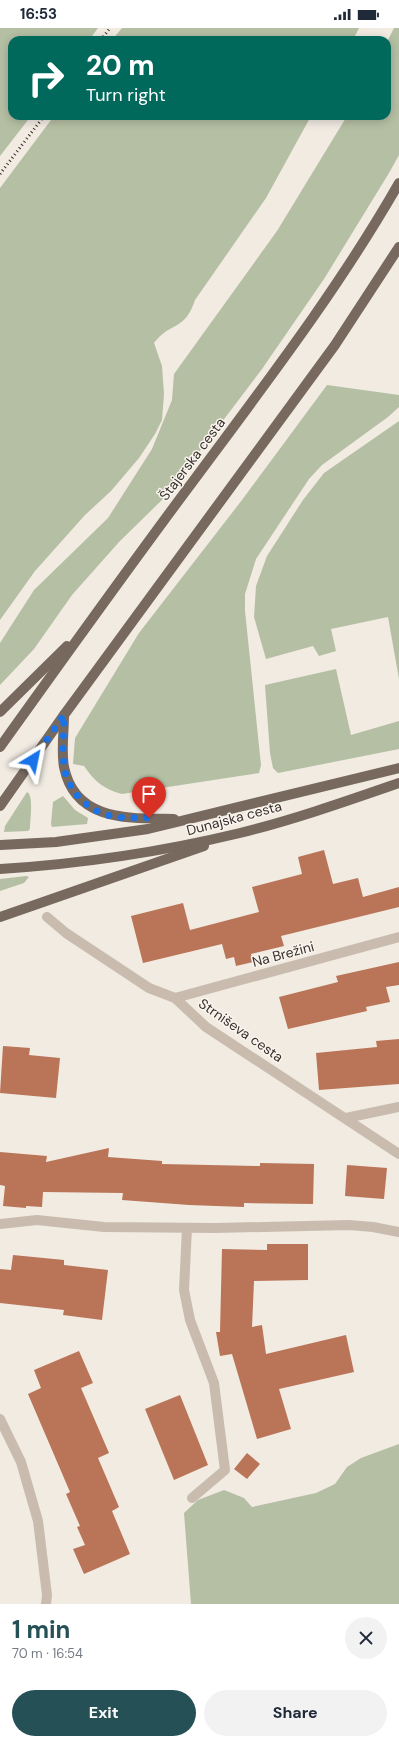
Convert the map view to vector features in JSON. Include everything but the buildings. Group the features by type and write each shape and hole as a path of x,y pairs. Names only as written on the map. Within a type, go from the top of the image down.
{"main road":[{"name":"Štajerska cesta","path":"0,748 309,325 347,269 399,183"},
{"path":"0,806 64,715 318,368 370,293 399,247"},
{"path":"0,712 89,625"},
{"path":"64,715 64,766 70,785 84,802 93,809 111,816 188,818"},
{"name":"Dunajska cesta","path":"0,845 56,842 148,829 188,818 399,768"},
{"name":"Dunajska cesta","path":"0,869 40,866 151,852 241,833 399,783"},
{"path":"0,917 157,864 241,833"}],"street":[{"name":"Strniševa cesta","path":"47,917 66,933 149,988 175,998 206,1027 399,1154"},
{"name":"Na Brežini","path":"175,998 399,937"},
{"path":"346,1118 399,1107"},
{"path":"0,1224 37,1220 104,1227 187,1228 349,1225 373,1227 399,1232"},
{"path":"187,1228 184,1290 190,1320 214,1382 225,1470 192,1498"},
{"path":"0,1419 20,1462 38,1521 47,1595 46,1604"}],"green space":[{"path":"0,28 98,28 92,36 8,36 8,120 28,120 0,156"},
{"path":"122,28 359,28 355,36 115,36"},
{"path":"394,28 399,28 399,155 389,173 324,279 262,369 165,497 119,542 72,595 34,649 0,685 0,643 34,590 108,518 152,449 172,400 174,374 277,231 345,120 391,120 390,36"},
{"path":"51,120 309,120 266,198 195,300 187,317 166,331 154,343 162,366 164,394 162,420 155,434 139,458 111,491 85,515 35,571 0,620 0,188"},
{"path":"327,385 399,395 399,407 388,417 322,465 309,479 256,559 245,594 245,611 261,765 259,773 122,794 110,790 100,784 84,766 73,764 75,738 139,633 242,500"},
{"path":"399,421 399,679 388,617 331,629 336,651 319,656 313,646 266,659 254,617 256,586 267,556 303,500 324,473"},
{"path":"336,669 351,735 399,721 399,749 278,773 273,768 270,753 265,685"},
{"path":"27,792 31,803 30,829 28,831 4,832 5,826"},
{"path":"63,796 75,810 88,818 87,824 52,827 53,802"},
{"path":"26,876 29,877 24,883 0,891 0,879"},
{"path":"399,1444 399,1604 191,1604 184,1513 198,1500 224,1490 244,1498 252,1507 316,1493 335,1484 347,1467 361,1458"}],"railway":[{"path":"104,36 110,28"},
{"path":"0,174 41,120"}],"route":[{"path":"33,760 64,715 64,766 70,785 78,795 93,809 111,816 149,818"}]}
